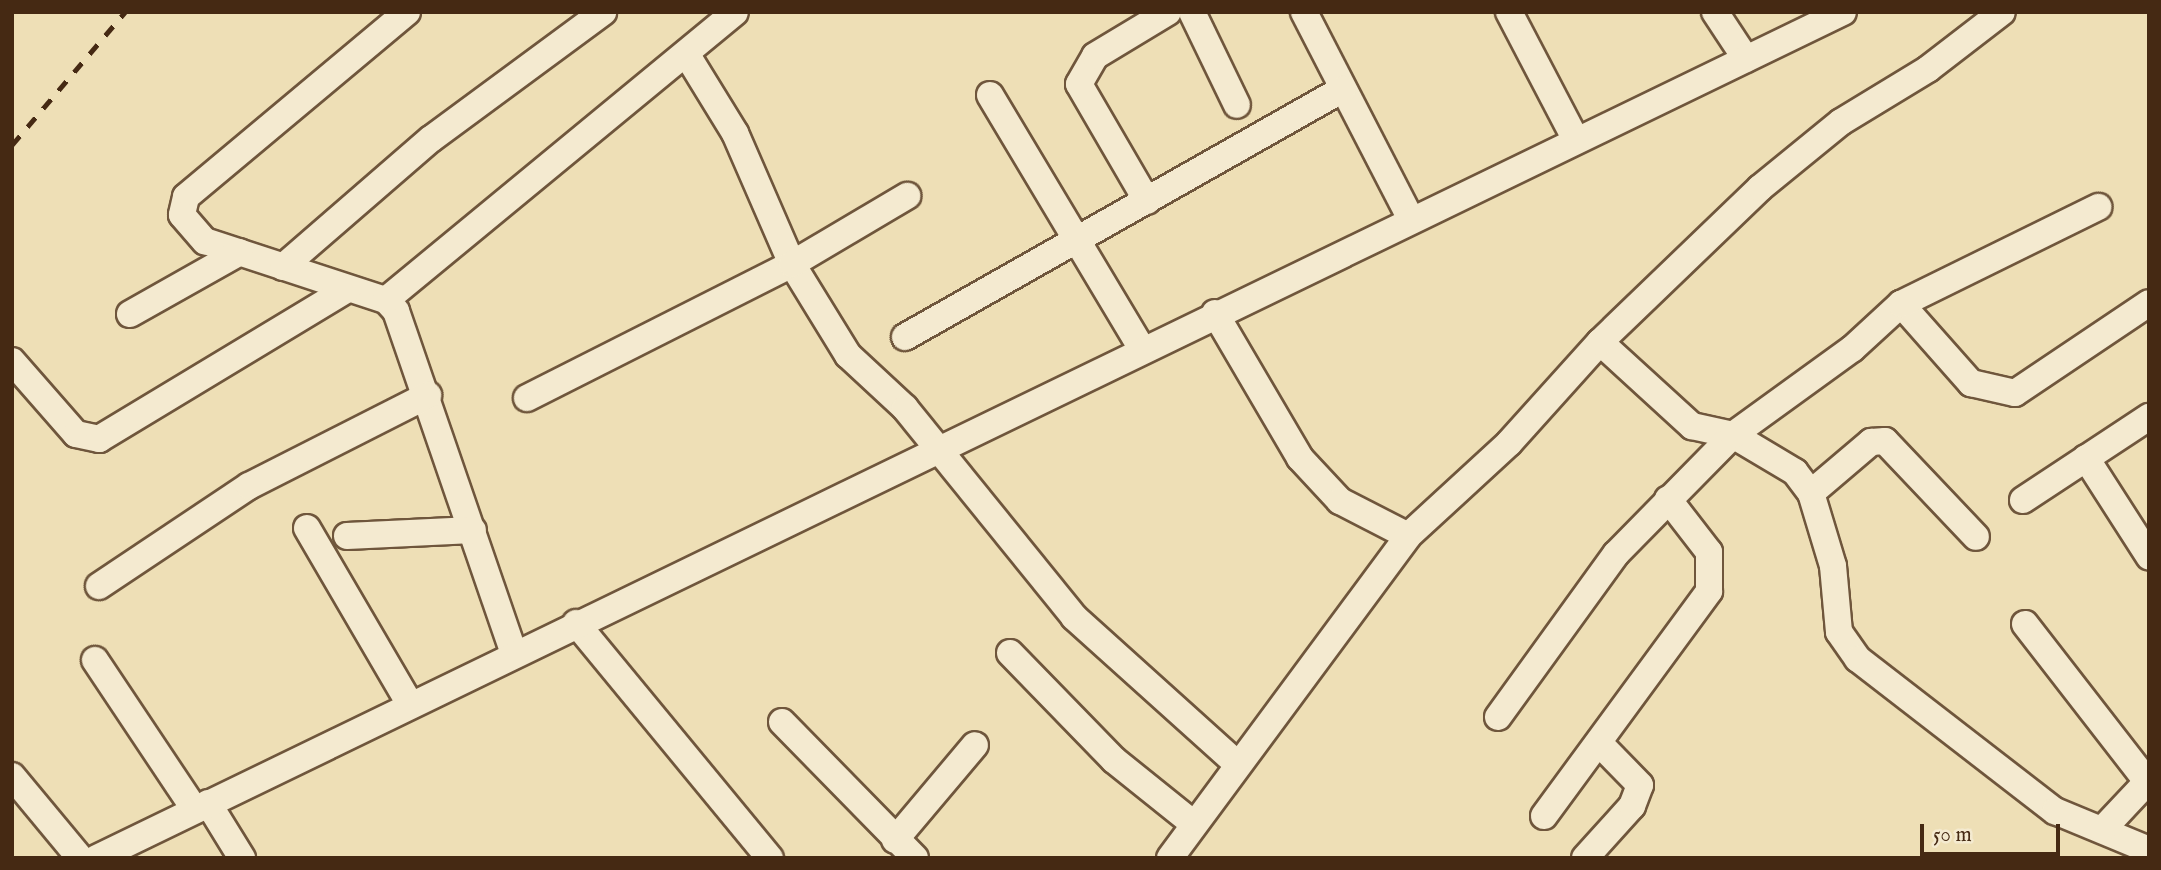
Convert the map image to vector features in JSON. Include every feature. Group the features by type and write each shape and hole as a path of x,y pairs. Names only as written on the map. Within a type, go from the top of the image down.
{"street":[{"path":"386,300 240,253 189,230 182,215 186,197 407,12"},
{"path":"283,267 431,139 603,12"},
{"path":"386,300 687,55 735,12"},
{"path":"1147,201 1079,84 1095,56 1168,12"},
{"path":"1192,12 1237,105"},
{"path":"1304,12 1411,219"},
{"path":"1509,12 1576,140"},
{"path":"1715,12 1746,59"},
{"path":"97,858 1215,313 1843,12"},
{"path":"1176,856 1194,824 1237,763 1408,536 1509,443 1600,342 1760,188 1841,122 1928,69 2002,12"},
{"path":"687,55 735,133 792,264 848,355 939,449 1074,617 1237,763"},
{"path":"905,337 1343,89"},
{"path":"990,95 1142,349"},
{"path":"527,398 792,264 908,196"},
{"path":"1498,717 1562,621 1668,499 1733,435 1852,349 1901,304 2098,207"},
{"path":"130,314 240,253"},
{"path":"12,361 76,434 99,439 348,289"},
{"path":"386,300 428,395 514,654"},
{"path":"1901,304 1971,383 2015,393 2149,303"},
{"path":"1215,313 1300,458 1340,501 1408,536"},
{"path":"1600,342 1684,421 1733,435 1795,472 1811,493 1833,566 1839,632 1846,646 1913,706 2055,811 2149,850"},
{"path":"99,586 250,485 428,395"},
{"path":"2023,500 2149,417"},
{"path":"1811,493 1871,442 1885,442 1976,537"},
{"path":"2086,458 2149,556"},
{"path":"1544,816 1709,591 1709,552 1668,499"},
{"path":"307,528 410,704"},
{"path":"347,536 473,530"},
{"path":"576,624 770,858"},
{"path":"2025,624 2148,780 2103,829"},
{"path":"1010,653 1114,760 1194,824"},
{"path":"95,660 201,806 243,858"},
{"path":"782,722 915,858"},
{"path":"1585,858 1632,806 1640,785 1599,743"},
{"path":"895,840 975,745"},
{"path":"12,776 80,858"}],"railway":[{"path":"12,145 125,12"}]}
